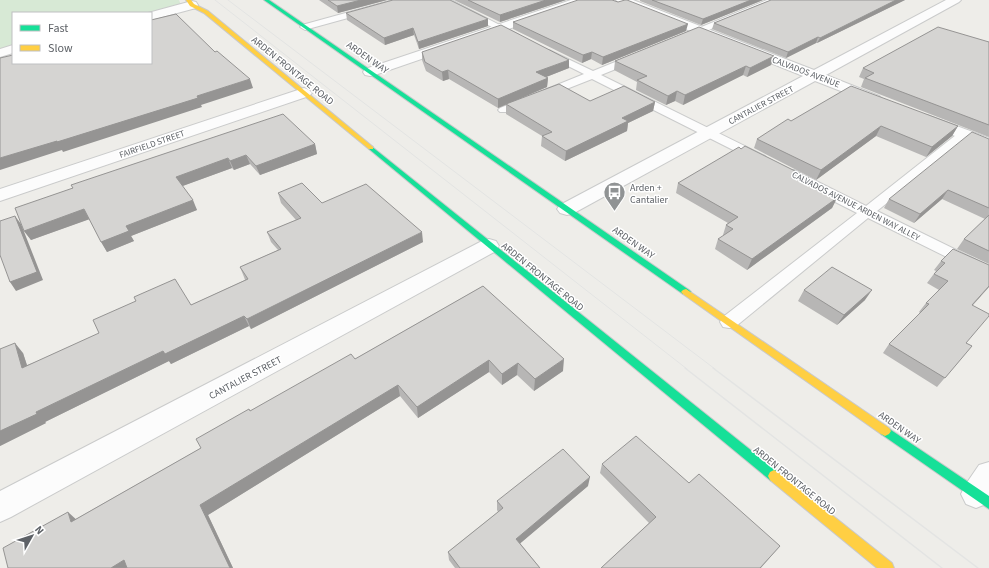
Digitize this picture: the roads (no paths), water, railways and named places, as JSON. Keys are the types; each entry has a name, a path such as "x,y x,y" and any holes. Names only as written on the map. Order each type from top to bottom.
{"street":[{"name":"ARDEN WAY","path":"266,0 729,322 985,491"},
{"path":"370,72 583,0"},
{"name":"CALVADOS AVENUE","path":"622,0 886,104"},
{"name":"CANTALIER STREET","path":"567,209 955,0"},
{"path":"152,16 190,3"},
{"name":"ARDEN FRONTAGE ROAD","path":"190,3 206,12 489,246 887,568"},
{"path":"0,53 12,49"},
{"name":"FAIRFIELD STREET","path":"0,196 304,93"},
{"path":"915,115 989,144"},
{"name":"CANTALIER STREET","path":"0,507 489,246"}],"lane":[{"path":"305,27 403,0"},
{"path":"444,0 522,39"},
{"path":"678,39 774,0"},
{"name":"CALVADOS AVENUE ARDEN WAY ALLEY","path":"536,46 989,273"},
{"path":"504,110 642,54"},
{"path":"729,322 965,134"}],"tram line":[{"path":"215,0 687,369"},
{"path":"228,0 715,369"},
{"path":"685,368 942,568"},
{"path":"713,368 978,568"}],"place":[{"name":"Arden + Cantalier","path":"615,212"}]}
